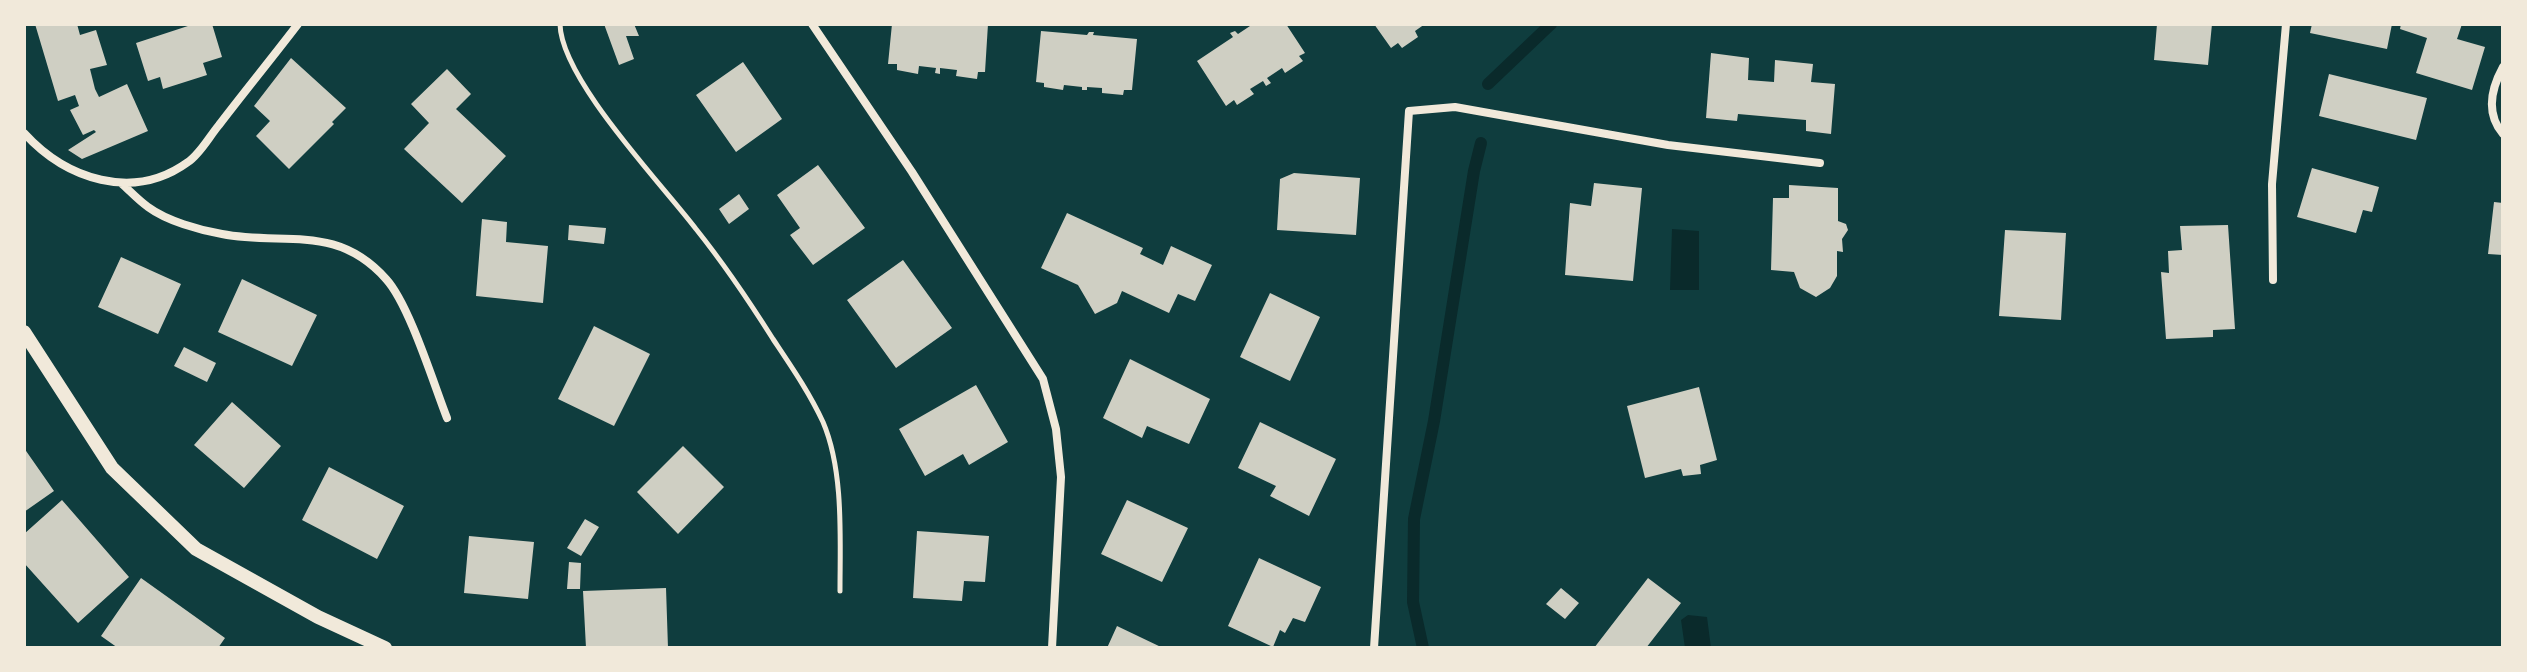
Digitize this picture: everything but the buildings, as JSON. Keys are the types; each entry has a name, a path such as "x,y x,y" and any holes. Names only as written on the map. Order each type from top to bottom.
{"street":[{"path":"24,133 56,161 88,178 121,183 158,180 190,161 298,24"},
{"path":"812,24 912,172 1043,379 1056,429 1061,477 1052,648"},
{"path":"2273,280 2272,184 2286,24"},
{"path":"2503,67 2493,97 2492,117 2503,134"},
{"path":"1374,648 1409,111 1455,107 1668,145 1820,163"},
{"path":"121,183 150,209 182,223 223,235 319,240 345,248 367,261 388,280 401,302 447,418"},
{"path":"24,332 112,468 196,549 318,617 385,648"}],"path":[{"path":"560,24 567,56 594,101 738,284 804,386 824,426 834,466 841,529 840,591"}],"water":[{"path":"1672,229 1699,231 1699,290 1670,290"},
{"path":"1688,615 1707,617 1711,648 1685,648 1681,620"}],"waterway":[{"path":"1488,84 1551,24"},
{"path":"1423,648 1413,602 1414,519 1434,421 1481,143"}]}
